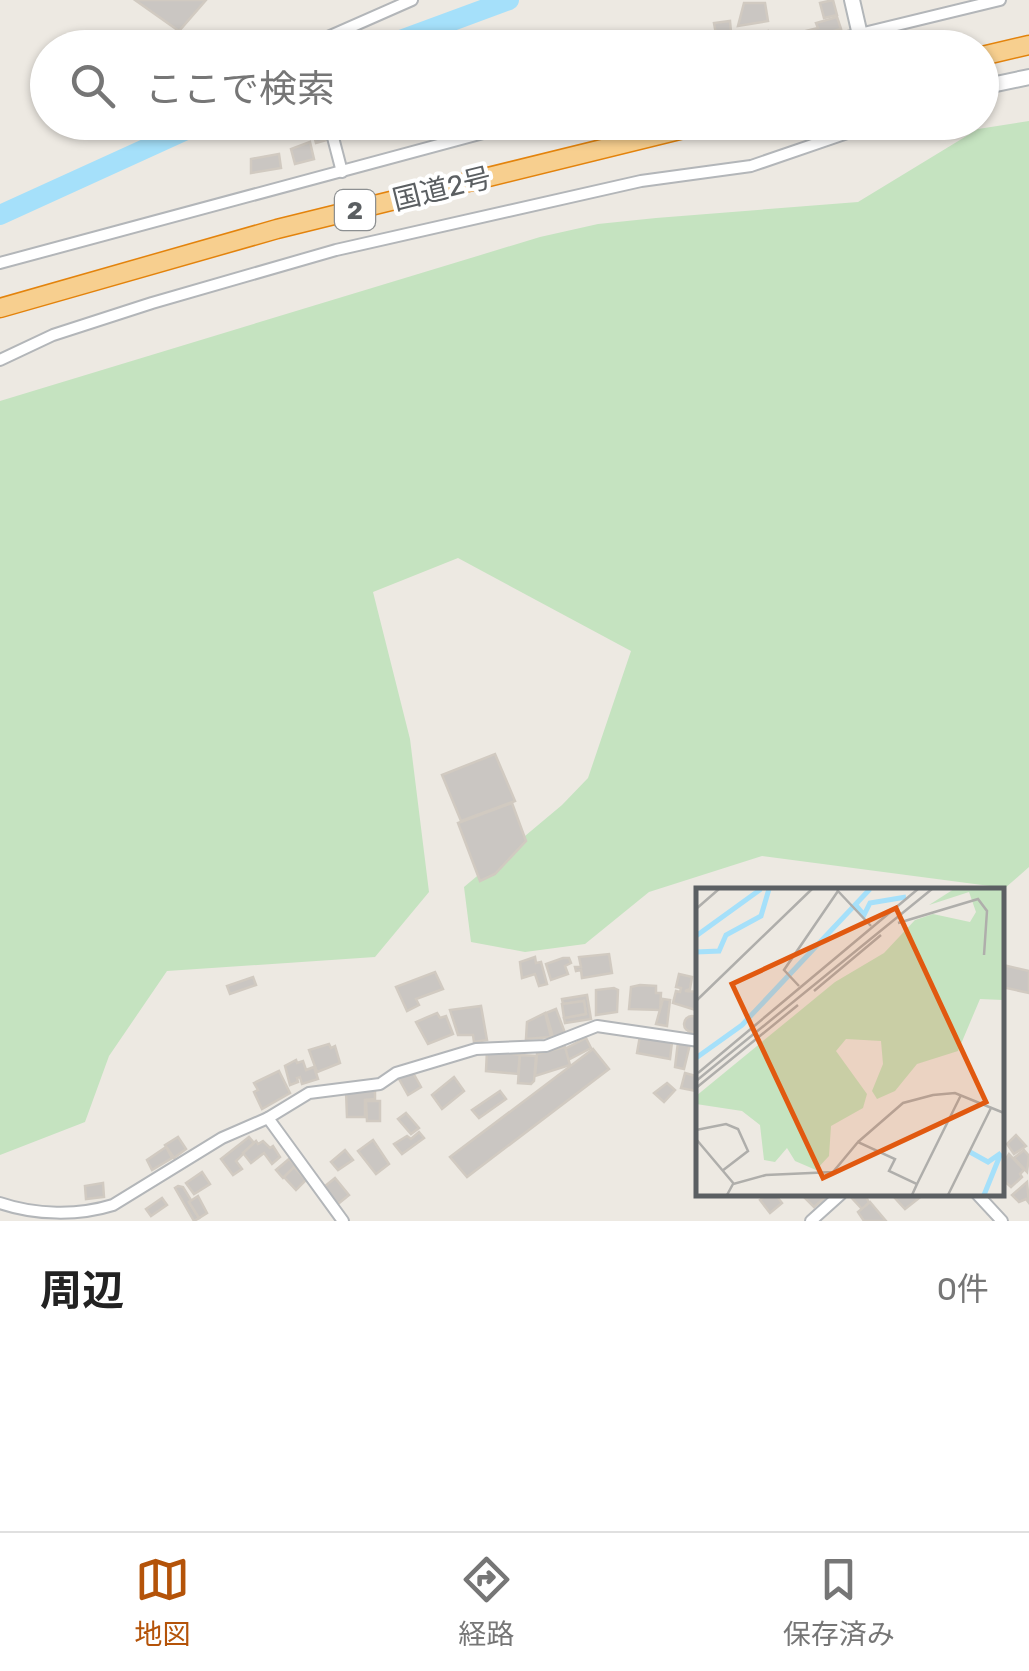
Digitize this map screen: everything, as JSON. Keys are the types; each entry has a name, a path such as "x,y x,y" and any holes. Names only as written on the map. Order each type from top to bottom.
{"highway":[{"path":"999,52 1029,45"},
{"name":"国道2号","path":"0,308 277,229 639,140"}],"street":[{"path":"344,30 412,0"},
{"path":"852,0 859,30"},
{"path":"896,30 1000,0"},
{"path":"999,83 1029,77"},
{"path":"334,140 342,172"},
{"path":"0,264 458,140"},
{"path":"0,360 69,330 336,250 641,180 751,166 827,140"},
{"path":"0,1203 66,1213 113,1205 222,1138 268,1118 309,1093 380,1084 396,1073 476,1048 546,1046 597,1026 696,1041"},
{"path":"268,1118 343,1221"},
{"path":"811,1221 839,1196"},
{"path":"979,1196 1002,1221"}],"green space":[{"path":"1029,121 1029,867 1005,888 762,856 649,892 585,944 525,952 471,942 464,887 562,805 588,778 631,651 458,558 373,592 410,739 429,892 375,957 167,971 109,1056 85,1122 0,1155 0,401 540,237 598,224 858,202 960,140 999,140 999,126"}],"building":[{"path":"135,0 206,0 178,30"},
{"path":"833,0 837,15 824,18 820,3"},
{"path":"744,3 765,3 768,21 738,26"},
{"path":"837,17 841,29 810,30 818,28 816,23"},
{"path":"730,21 731,30 715,30 714,23"},
{"path":"310,142 314,159 295,164 291,149"},
{"path":"279,154 281,168 251,173 251,159"},
{"path":"495,754 515,801 461,821 442,775"},
{"path":"512,803 526,841 495,874 480,881 458,823"},
{"path":"609,954 612,973 582,978 581,970 576,971 575,967 581,967 579,957"},
{"path":"535,957 536,963 541,962 547,984 539,986 535,974 522,978 520,962"},
{"path":"569,958 571,963 565,966 568,974 551,980 546,964"},
{"path":"1004,965 1029,971 1029,993 1004,987"},
{"path":"435,972 443,989 416,999 419,1005 407,1011 396,987"},
{"path":"679,974 692,977 690,989 685,991 696,992 696,1010 673,1003 681,988 676,987"},
{"path":"253,977 256,985 230,994 227,986"},
{"path":"656,986 656,993 661,993 660,1010 629,1009 631,987"},
{"path":"596,990 618,990 617,1012 596,1015"},
{"path":"587,995 591,1019 565,1023 564,1018 586,1014 584,1001 563,1004 562,999"},
{"path":"663,999 670,1000 667,1026 656,1024"},
{"path":"584,1001 586,1014 564,1018 562,1004"},
{"path":"481,1006 487,1040 474,1042 473,1035 458,1035 450,1010"},
{"path":"556,1009 565,1033 553,1037 546,1013"},
{"path":"437,1013 440,1018 446,1016 453,1034 428,1044 416,1022"},
{"path":"545,1013 551,1037 526,1039 527,1022"},
{"path":"692,1016 696,1017 696,1031 692,1032 684,1024"},
{"path":"640,1036 672,1042 670,1059 637,1053"},
{"path":"586,1038 591,1048 568,1060 565,1049"},
{"path":"678,1042 690,1044 684,1069 675,1067"},
{"path":"329,1044 331,1048 335,1046 340,1063 317,1072 309,1050"},
{"path":"565,1047 570,1065 535,1076 537,1054"},
{"path":"593,1049 609,1069 467,1177 450,1157"},
{"path":"487,1050 520,1055 518,1074 486,1071"},
{"path":"520,1055 536,1056 531,1084 518,1083"},
{"path":"303,1061 306,1070 314,1067 318,1079 302,1084 300,1077 290,1085 285,1066"},
{"path":"279,1071 290,1093 262,1109 254,1083"},
{"path":"412,1071 421,1087 408,1095 399,1079"},
{"path":"685,1073 696,1076 696,1091 681,1088"},
{"path":"454,1077 464,1091 442,1109 432,1095"},
{"path":"667,1083 675,1090 664,1102 654,1093"},
{"path":"375,1090 375,1099 365,1100 365,1117 347,1117 346,1091"},
{"path":"500,1091 506,1099 479,1118 472,1110"},
{"path":"366,1101 380,1101 380,1121 367,1121"},
{"path":"406,1113 419,1128 411,1134 398,1119"},
{"path":"419,1132 424,1138 402,1154 394,1144"},
{"path":"1016,1135 1026,1146 1014,1154 1007,1144"},
{"path":"178,1137 186,1149 174,1158 165,1145"},
{"path":"249,1137 254,1143 236,1161 242,1169 233,1175 221,1159"},
{"path":"373,1140 389,1164 376,1174 358,1151"},
{"path":"256,1141 273,1146 280,1157 272,1164 264,1153 251,1163 243,1153"},
{"path":"166,1147 172,1158 152,1170 147,1160"},
{"path":"345,1150 353,1160 338,1170 331,1162"},
{"path":"1024,1150 1029,1156 1027,1172 1014,1158"},
{"path":"1009,1154 1024,1170 1011,1187 1004,1181 1004,1162"},
{"path":"289,1159 296,1166 283,1178 276,1170"},
{"path":"294,1167 306,1180 296,1190 284,1177"},
{"path":"202,1172 210,1184 194,1194 186,1183"},
{"path":"335,1178 349,1195 338,1204 324,1187"},
{"path":"1027,1182 1029,1203 1026,1199 1019,1202 1012,1195"},
{"path":"103,1183 104,1197 86,1199 85,1186"},
{"path":"178,1186 191,1200 199,1218 194,1221 175,1188"},
{"path":"198,1196 207,1213 199,1218 189,1202"},
{"path":"777,1196 782,1203 770,1213 760,1200"},
{"path":"808,1196 827,1196 814,1207 805,1198"},
{"path":"850,1196 866,1196 869,1203 862,1209"},
{"path":"894,1196 922,1196 905,1209"},
{"path":"162,1198 167,1205 151,1216 146,1209"},
{"path":"870,1202 886,1221 864,1221 858,1212"}],"waterway":[{"path":"428,30 509,0"},
{"path":"0,215 165,140"}]}
